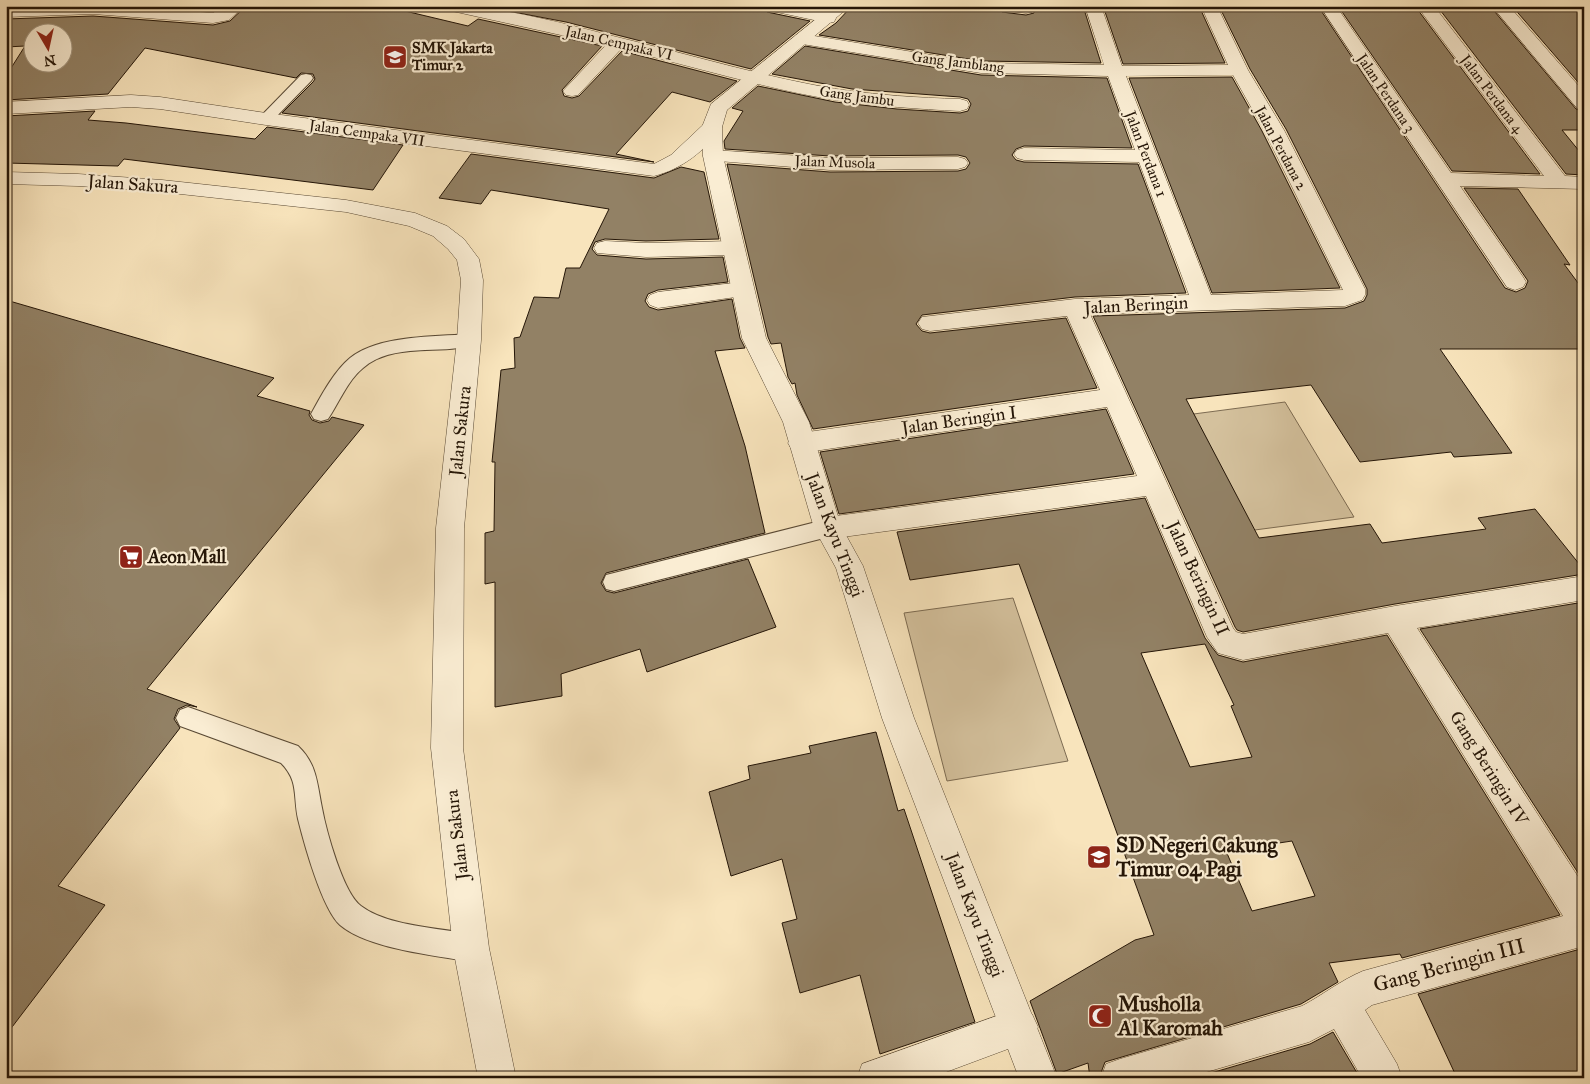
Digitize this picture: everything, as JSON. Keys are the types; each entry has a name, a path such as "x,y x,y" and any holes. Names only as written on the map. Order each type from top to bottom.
{"street":[{"path":"6,12 93,9 213,18 223,16 236,6"},
{"name":"Jalan Cempaka VI","path":"452,6 617,42 756,77"},
{"path":"773,6 835,12"},
{"path":"1008,6 1026,8"},
{"name":"Jalan Perdana 1","path":"1093,6 1115,71 1202,302"},
{"name":"Jalan Perdana 2","path":"1208,6 1238,70 1274,130 1354,289"},
{"name":"Jalan Perdana 3","path":"1328,6 1515,282"},
{"name":"Jalan Perdana 4","path":"1425,6 1559,182"},
{"path":"1500,6 1584,104"},
{"name":"Jalan Kayu Tinggi","path":"835,12 785,51 718,108 712,127 714,156 754,338 796,422 828,528 849,566 898,718 1038,1078"},
{"name":"Gang Jamblang","path":"802,39 981,68 1115,71 1238,70"},
{"path":"572,90 617,42"},
{"name":"Gang Jambu","path":"756,77 835,94 908,103 960,105"},
{"name":"Jalan Cempaka VII","path":"6,108 131,101 189,106 266,119 654,170 667,167 675,162 712,127"},
{"path":"1024,154 1147,156"},
{"name":"Jalan Musola","path":"714,156 830,164 958,162"},
{"name":"Jalan Sakura","path":"6,178 78,180 162,186 346,206 415,220 440,231 456,244 468,259 472,280 469,340 450,528 447,748 471,948 497,1078"},
{"path":"1445,179 1584,183"},
{"path":"605,248 646,250 733,248"},
{"name":"Jalan Beringin","path":"1155,484 1137,449 1116,397 1075,307 1346,298 1354,295 1354,289"},
{"path":"658,300 742,290"},
{"path":"930,323 1075,307"},
{"name":"Jalan Beringin I","path":"802,443 1116,397"},
{"path":"828,528 1155,484"},
{"name":"Jalan Beringin II","path":"1155,484 1222,637 1228,644 1243,647 1395,619 1584,588"},
{"name":"Gang Beringin IV","path":"1395,619 1584,918"},
{"name":"Gang Beringin III","path":"1120,1078 1309,1023 1341,1005 1363,989 1584,928"},
{"path":"1341,1005 1383,1078"},
{"path":"876,1078 1019,1028"}],"lane":[{"path":"266,119 306,78"},
{"path":"321,414 356,363 369,354 386,349 469,340"},
{"path":"614,582 828,528"},
{"path":"188,718 288,754 300,764 305,776 311,822 336,893 348,915 375,929 471,948"}],"shaded area":[{"path":"1285,402 1354,517 1247,531 1186,415"},
{"path":"1013,598 1068,761 947,781 904,613"}],"building":[{"path":"150,6 221,6 213,11"},
{"path":"246,6 384,6 468,26 478,19 602,46 562,90 564,96 572,98 579,96 622,51 737,81 710,102 672,92 616,154 654,162 282,113 313,82 315,79 313,74 301,73 296,78 145,48 108,94 6,100 6,76 22,51 22,72 72,72 72,22 22,22 22,46 6,47 6,19 93,16 213,25 230,21"},
{"path":"493,6 763,6 767,12 810,21 751,69 566,22 492,8"},
{"path":"852,6 998,6 1002,12 1026,15 1034,13 1035,6 1083,6 1101,63 981,61 819,35 836,23"},
{"path":"1103,6 1199,6 1225,63 1123,64"},
{"path":"1219,6 1318,6 1505,288 1516,292 1525,288 1528,281 1464,188 1518,189 1570,265 1564,264 1584,291 1584,349 1440,349 1512,453 1454,457 1451,452 1360,462 1311,385 1186,399 1259,538 1370,524 1382,543 1486,529 1478,518 1535,509 1584,570 1584,574 1395,604 1243,632 1235,627 1093,316 1345,308 1364,301 1367,289 1286,129 1250,69"},
{"path":"1338,6 1415,6 1540,174 1452,171"},
{"path":"1437,6 1490,6 1576,109 1584,112 1584,130 1562,130 1584,157 1584,175 1566,174"},
{"path":"1512,6 1584,7 1584,89"},
{"path":"805,46 981,75 1107,78 1132,148 1024,146 1016,149 1012,155 1016,160 1024,162 1138,164 1186,293 1075,297 922,315 916,324 922,331 930,333 1066,318 1097,388 813,429 797,395 795,383 792,384 788,377 781,343 771,344 768,337 727,164 830,172 958,171 966,169 970,163 966,157 958,155 830,156 725,149 724,141 743,111 732,108 758,86 835,102 897,109 960,113 968,111 971,104 968,99 960,97 852,89 772,74"},
{"path":"1232,77 1262,131 1340,288 1212,293 1129,78"},
{"path":"95,111 88,120 255,139 267,127 403,145 373,190 124,159 118,166 6,163 6,116"},
{"path":"471,154 654,178 681,167 704,172 719,239 646,241 605,239 595,242 592,249 597,255 646,259 723,257 728,282 658,290 648,294 645,301 649,307 658,310 732,299 740,338 745,348 715,351 745,446 765,533 606,573 601,583 606,591 614,593 748,559 776,627 647,672 640,649 561,674 562,696 495,707 495,582 485,584 485,533 494,531 495,462 492,462 501,370 515,368 514,338 520,337 534,297 559,298 566,268 580,268 609,209 491,190 481,204 439,198"},
{"name":"Aeon Mall","path":"6,300 274,378 257,396 310,411 309,415 312,420 320,423 329,421 332,417 364,425 147,689 197,707 187,705 178,709 174,719 180,728 58,886 105,905 6,1035"},
{"path":"1106,409 1134,474 839,514 820,452"},
{"path":"1145,498 1205,638 1218,655 1243,662 1387,635 1560,915 1402,958 1400,954 1329,963 1338,982 1301,1004 1105,1062 1099,1078 1090,1078 1088,1063 1057,1074 1030,1001 1135,940 1154,935 1019,564 910,580 897,532","holes":["1205,644 1234,705 1231,706 1252,757 1190,767 1141,653","1292,841 1315,896 1252,911 1226,851"]},
{"path":"1584,602 1584,882 1420,629"},
{"path":"876,732 898,811 904,809 975,1022 880,1054 860,975 800,993 782,923 797,919 782,859 731,876 709,792 750,779 748,766 811,753 809,746"},
{"path":"1584,948 1584,1078 1457,1078 1418,994"},
{"path":"1333,1032 1360,1078 1194,1078 1310,1044"}],"place":[{"name":"SMK Jakarta Timur 2","path":"395,57"},
{"name":"Aeon Mall","path":"131,557"},
{"name":"SD Negeri Cakung Timur 04 Pagi","path":"1099,857"},
{"name":"Musholla Al Karomah","path":"1100,1016"}]}
